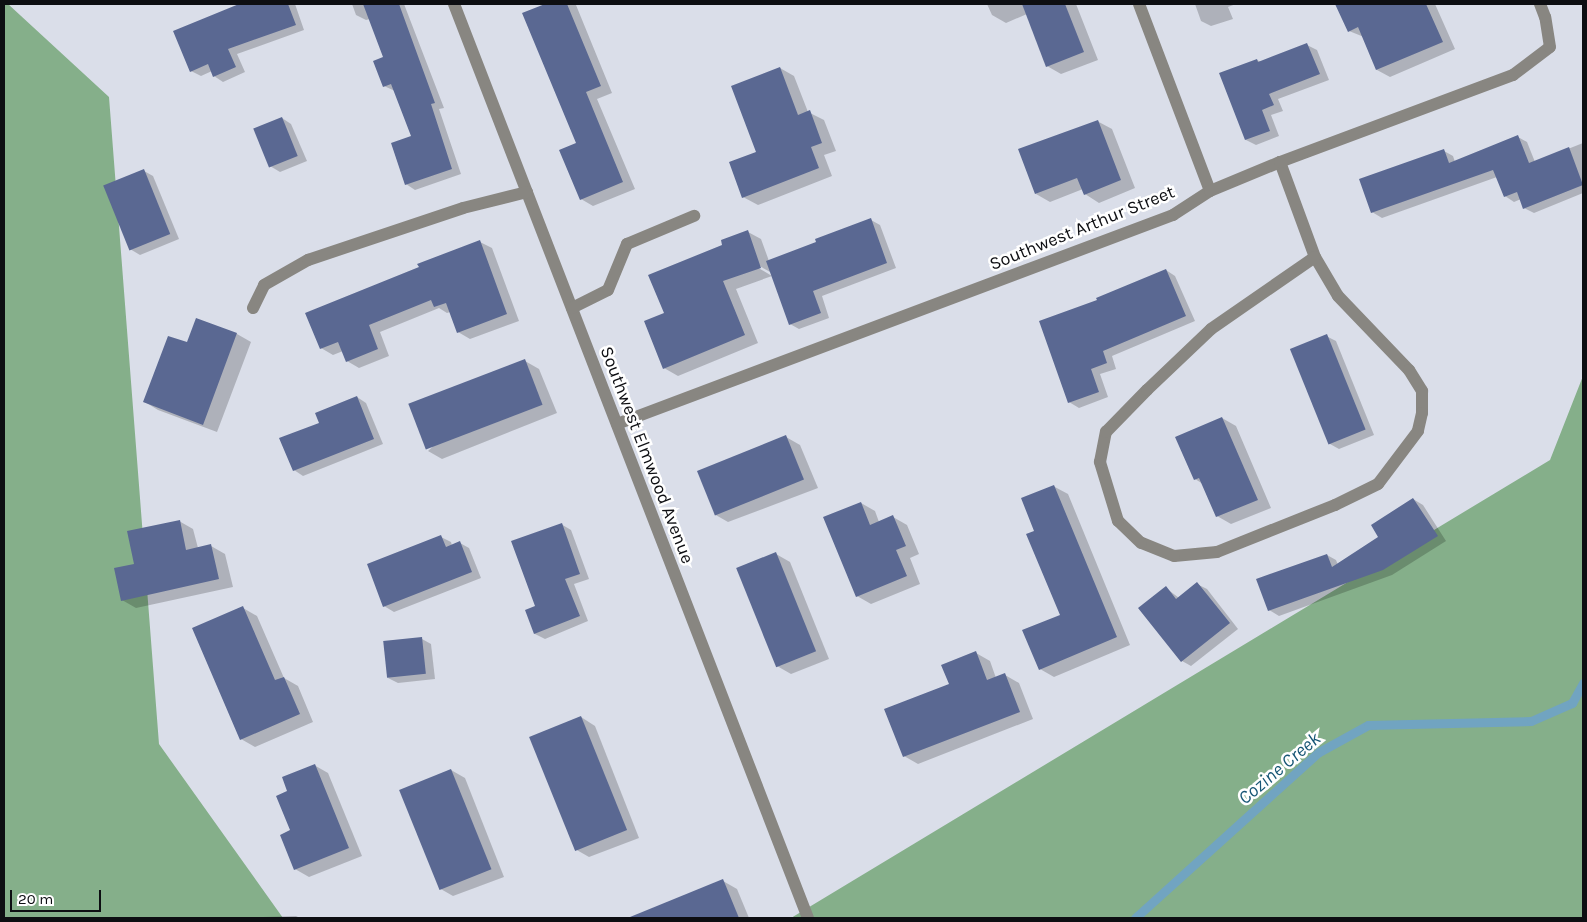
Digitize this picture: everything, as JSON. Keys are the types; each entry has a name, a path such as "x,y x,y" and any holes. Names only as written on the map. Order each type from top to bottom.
{"street":[{"name":"Southwest Elmwood Avenue","path":"454,4 808,918"},
{"path":"1139,4 1210,191"},
{"name":"Southwest Arthur Street","path":"617,424 1173,215 1210,191 1280,162 1513,74 1550,47 1545,17 1540,4"},
{"path":"1280,162 1315,257 1338,296 1409,370 1422,391 1422,413 1418,431 1378,484 1334,505 1217,552 1174,556 1141,543 1118,521 1100,462 1106,432 1211,329 1315,257"},
{"path":"253,308 264,285 308,260 463,208 527,192"},
{"path":"572,308 608,290 627,244 694,216"}],"green space":[{"path":"4,4 8,4 109,97 159,744 283,918 4,918"},
{"path":"1583,376 1583,918 791,918 1550,460"}],"building":[{"path":"239,4 288,4 296,25 228,49 236,67 213,77 208,64 190,72 173,31"},
{"path":"363,4 399,4 435,103 431,104 452,169 405,185 391,143 411,136 391,84 383,87 373,61 383,57"},
{"path":"545,4 567,4 601,86 586,92 623,182 580,200 559,150 576,143 522,13"},
{"path":"1022,4 1065,4 1084,52 1046,67"},
{"path":"1335,4 1426,4 1443,42 1376,70 1358,27 1348,32"},
{"path":"1307,43 1320,74 1269,94 1274,105 1262,110 1270,131 1245,140 1219,73 1257,59 1258,62"},
{"path":"780,67 798,115 810,110 822,143 811,147 819,168 742,198 729,162 756,152 731,86"},
{"path":"282,117 298,156 269,168 253,129"},
{"path":"1098,120 1121,180 1084,195 1077,178 1035,194 1018,149"},
{"path":"1518,135 1529,163 1569,147 1583,185 1523,209 1517,192 1504,197 1493,170 1371,213 1359,179 1444,149 1449,163"},
{"path":"144,169 170,234 129,250 103,185"},
{"path":"871,218 887,263 813,291 821,313 789,325 766,261 816,242 815,239"},
{"path":"748,230 761,268 723,281 745,335 663,369 644,321 664,313 648,275 722,245 721,240"},
{"path":"480,240 507,314 457,333 446,303 434,307 431,300 369,325 378,349 346,362 338,342 320,349 305,313 419,267 417,264"},
{"path":"1166,269 1186,316 1103,351 1107,363 1091,369 1099,392 1068,403 1039,321 1097,300 1096,298"},
{"path":"196,318 237,333 203,425 143,402 168,336 187,342"},
{"path":"1327,334 1366,429 1328,444 1290,349"},
{"path":"525,359 543,405 426,450 408,404"},
{"path":"357,396 374,439 293,471 279,438 319,423 315,413"},
{"path":"1222,417 1258,500 1216,517 1199,478 1194,480 1175,437"},
{"path":"786,435 804,480 715,515 697,471"},
{"path":"1054,485 1117,637 1039,670 1022,630 1060,615 1026,534 1034,531 1021,498"},
{"path":"1413,498 1438,536 1383,570 1268,611 1256,579 1327,554 1332,567 1378,537 1371,525"},
{"path":"861,502 870,525 893,515 906,546 896,550 907,576 856,597 823,517"},
{"path":"180,520 186,550 211,544 219,579 121,601 114,568 134,564 127,531"},
{"path":"562,523 580,574 565,579 580,616 534,634 525,610 535,606 511,541"},
{"path":"441,535 446,547 460,541 472,572 383,607 367,564"},
{"path":"776,552 816,651 776,667 736,568"},
{"path":"1197,582 1230,623 1181,662 1138,608 1166,586 1176,599"},
{"path":"243,606 275,680 284,677 300,714 240,740 192,628"},
{"path":"422,637 426,674 387,678 383,641"},
{"path":"976,651 987,680 1005,673 1020,712 903,757 884,709 949,684 941,665"},
{"path":"581,716 627,830 575,851 529,737"},
{"path":"315,764 349,848 294,870 280,835 290,830 276,796 287,791 282,777"},
{"path":"451,769 491,869 440,890 399,790"},
{"path":"723,879 739,918 630,918 630,917"}],"waterway":[{"name":"Cozine Creek","path":"1135,918 1319,752 1368,725 1531,721 1572,703 1583,683"}]}
